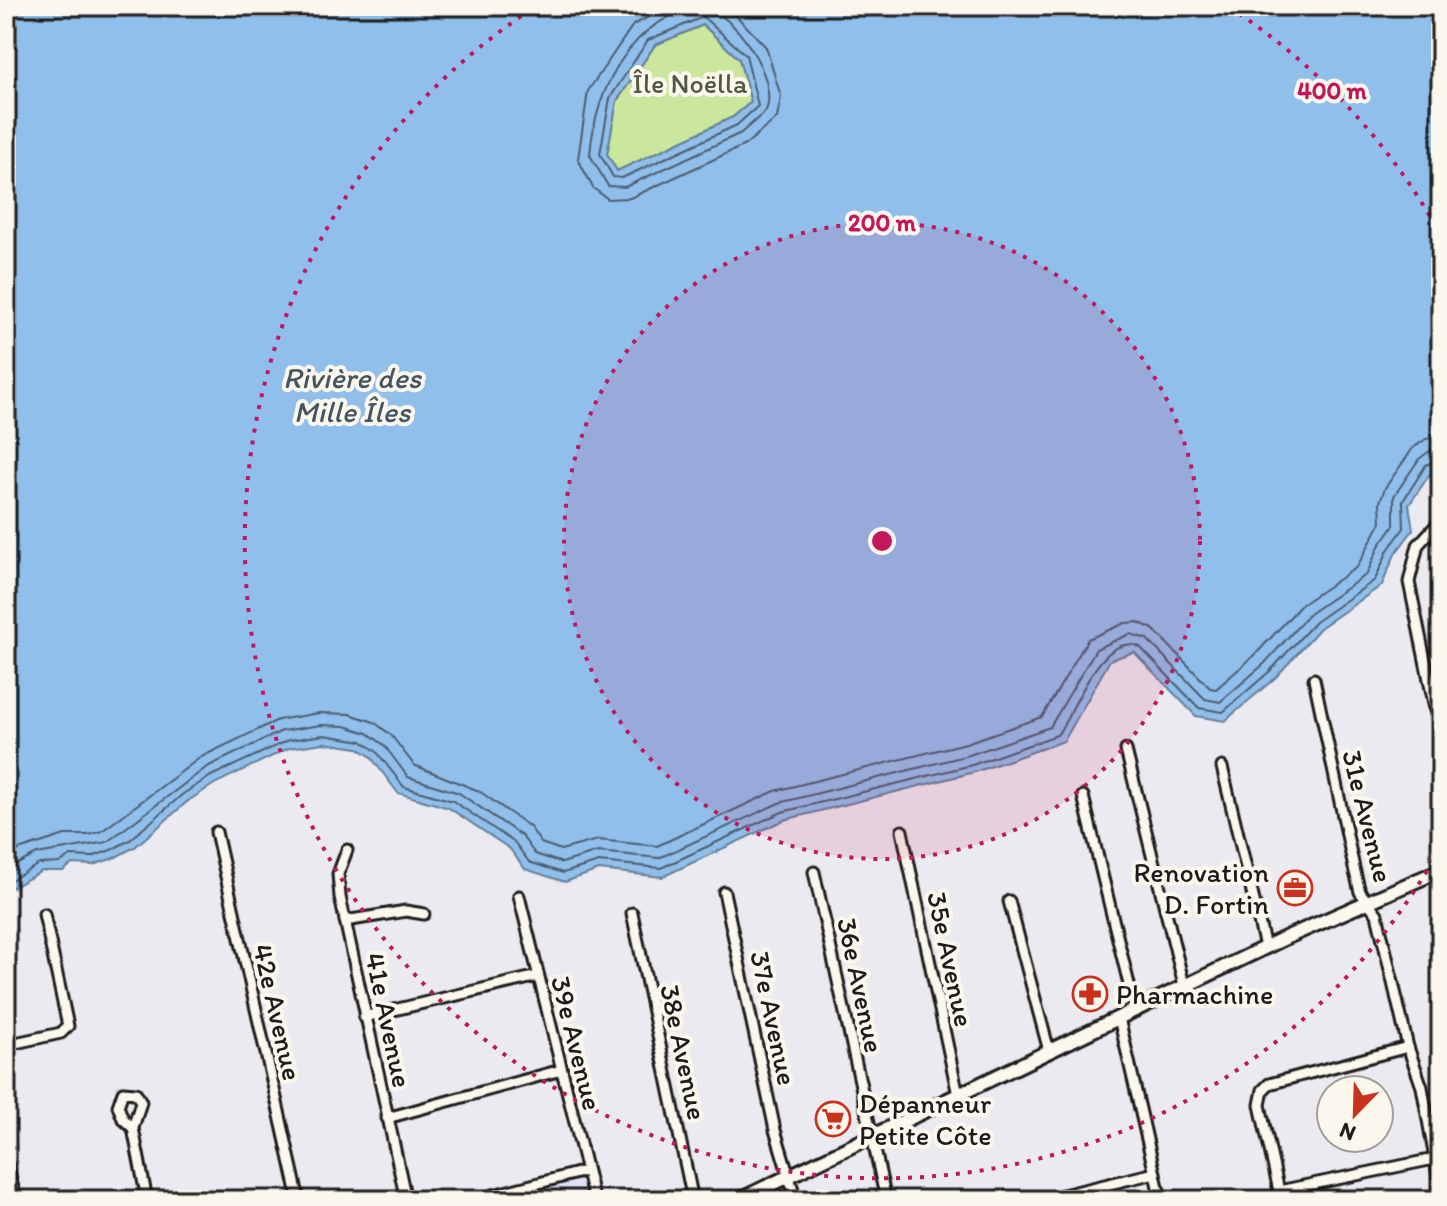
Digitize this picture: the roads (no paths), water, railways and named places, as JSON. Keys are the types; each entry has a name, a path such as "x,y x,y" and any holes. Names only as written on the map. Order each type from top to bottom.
{"main road":[{"path":"739,1200 1184,985 1441,870"}],"street":[{"path":"1441,520 1418,545 1409,574 1441,738"},
{"name":"31e Avenue","path":"1314,679 1360,892 1377,914 1408,1047 1422,1087 1441,1192"},
{"path":"1126,750 1184,985"},
{"path":"1222,767 1265,947"},
{"path":"1083,796 1135,1009"},
{"name":"35e Avenue","path":"902,831 958,1095"},
{"name":"42e Avenue","path":"216,832 299,1200"},
{"name":"41e Avenue","path":"347,850 338,874 345,921 406,1200"},
{"name":"36e Avenue","path":"814,872 886,1200"},
{"name":"37e Avenue","path":"724,892 775,1130 796,1200"},
{"name":"39e Avenue","path":"519,896 594,1200"},
{"path":"1009,901 1049,1051"},
{"path":"345,921 406,911 424,914"},
{"name":"38e Avenue","path":"632,913 693,1200"},
{"path":"6,1045 61,1033 68,1026 44,914"},
{"path":"364,1017 538,976"},
{"path":"1119,1018 1161,1200"},
{"path":"1408,1047 1269,1084 1263,1090 1260,1105 1280,1196 1434,1159"},
{"path":"387,1118 561,1070"},
{"path":"133,1128 147,1200"},
{"path":"6,1159 16,1200"},
{"path":"474,1200 585,1171"},
{"path":"1042,1200 1155,1173"},
{"path":"171,1200 192,1195 199,1200"}],"water":[{"name":"Rivière des Mille Îles","path":"6,6 1441,6 1441,464 1432,471 1409,505 1413,530 1395,554 1382,585 1320,628 1276,677 1225,721 1196,716 1134,652 1110,660 1064,741 975,772 784,820 662,877 599,870 565,882 525,869 510,849 449,808 398,793 370,756 358,748 324,743 289,748 216,783 188,801 135,847 114,858 93,865 72,864 63,871 42,871 6,891","holes":["703,25 739,59 751,102 733,117 617,171 607,154 617,101 655,45"]}],"place":[{"name":"Renovation D. Fortin","path":"1295,888"},
{"name":"Pharmachine","path":"1090,994"},
{"name":"Dépanneur Petite Côte","path":"833,1119"}],"park label":[{"name":"Île Noëlla","path":"690,83"}]}
